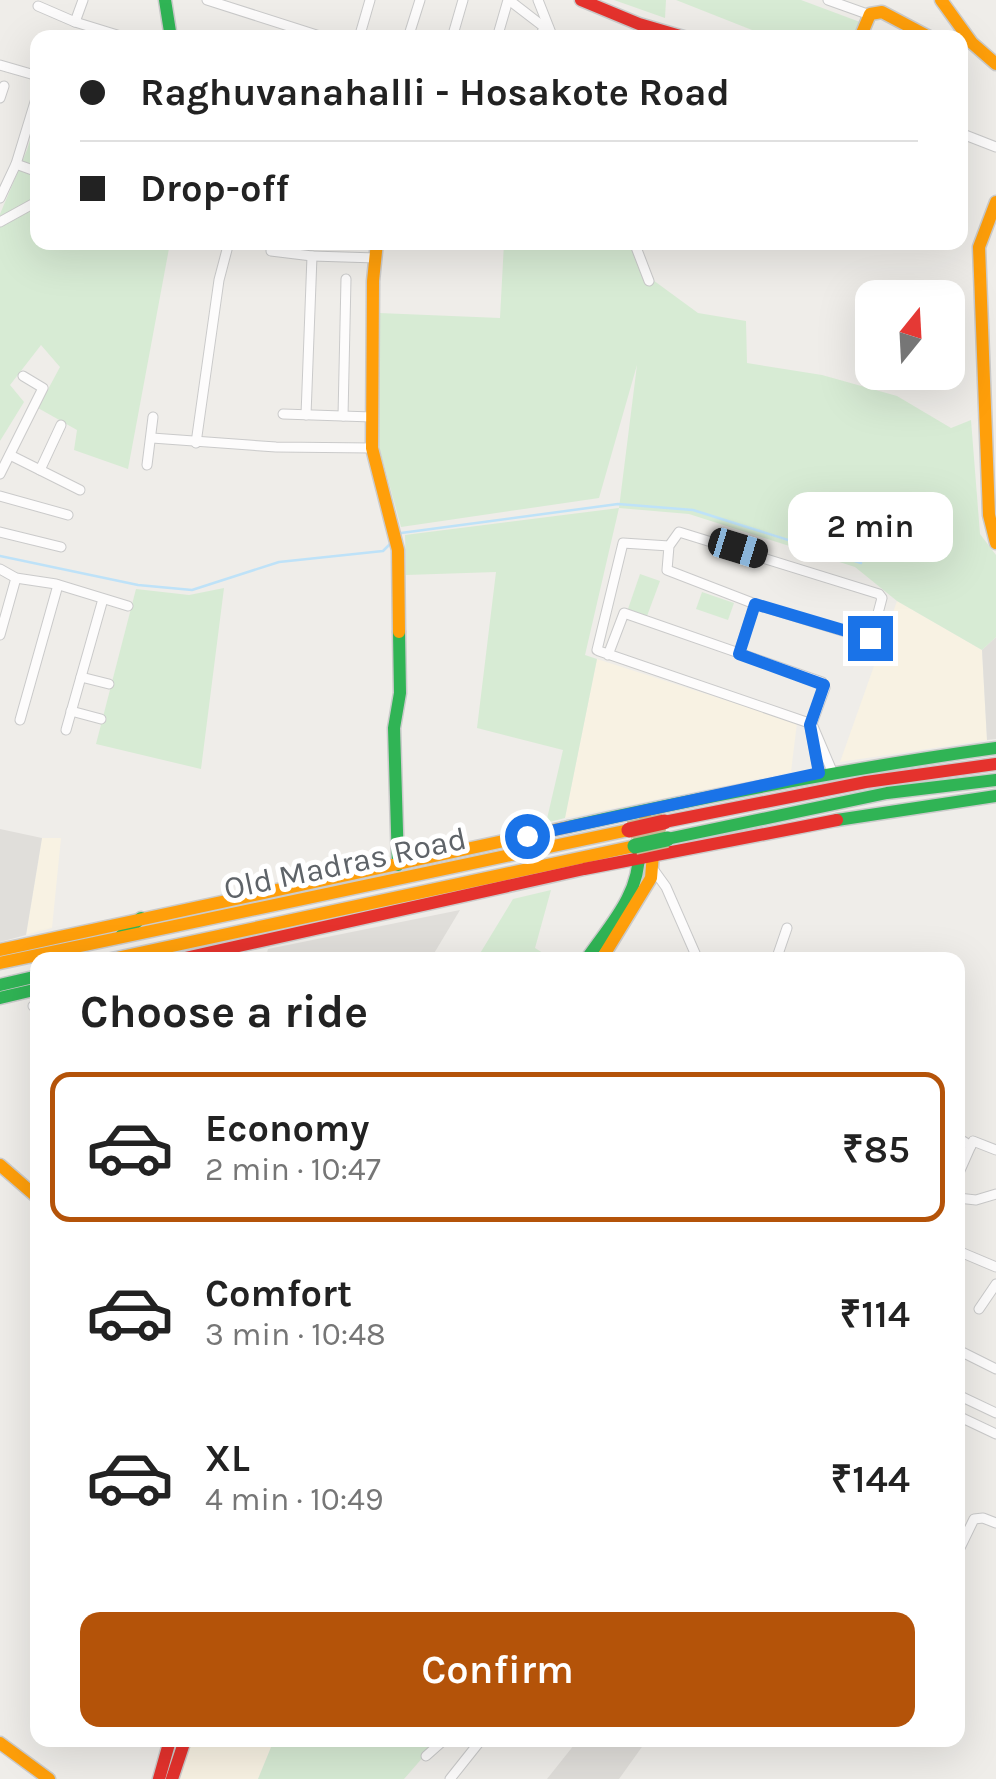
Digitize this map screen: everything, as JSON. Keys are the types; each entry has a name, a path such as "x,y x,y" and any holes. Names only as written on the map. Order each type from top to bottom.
{"main road":[{"path":"164,0 170,30"},
{"path":"581,0 660,30"},
{"path":"941,0 964,30"},
{"path":"863,30 870,15 882,12 915,30"},
{"path":"968,36 996,64"},
{"path":"968,50 977,48"},
{"path":"994,536 980,246 996,202"},
{"path":"376,250 372,448 396,541 400,672 394,728 398,865"},
{"path":"0,950 826,772 996,748"},
{"name":"Old Madras Road","path":"211,952 642,854 666,830 866,782 996,764"},
{"path":"666,830 996,780"},
{"path":"642,854 869,812 996,796"},
{"path":"606,952 648,886 637,811"},
{"path":"591,952 630,894 642,854"},
{"name":"Old Madras Road","path":"142,952 531,871 642,854"},
{"name":"Old Madras Road","path":"51,952 642,854"},
{"path":"118,939 141,918"},
{"name":"Old Madras Road","path":"0,962 30,956"},
{"path":"0,985 30,978"},
{"path":"0,998 30,991"},
{"path":"0,1165 30,1191"},
{"path":"0,1743 49,1779"},
{"path":"159,1779 168,1747"},
{"path":"172,1779 182,1747"}],"street":[{"path":"75,22 83,0"},
{"path":"207,0 301,30"},
{"path":"361,30 370,0"},
{"path":"411,30 420,0"},
{"path":"455,30 464,0"},
{"path":"499,30 508,0 544,26 543,30"},
{"path":"538,0 550,30"},
{"path":"828,0 870,15"},
{"path":"38,6 101,30"},
{"path":"0,64 30,73"},
{"path":"0,98 4,86"},
{"path":"0,198 16,164 30,118"},
{"path":"968,137 996,147"},
{"path":"16,164 30,169"},
{"path":"0,222 30,205"},
{"path":"196,443 219,280 227,250"},
{"path":"271,250 312,256 376,250"},
{"path":"637,250 649,281"},
{"path":"306,415 312,256"},
{"path":"343,416 346,279"},
{"path":"0,474 44,388 23,376"},
{"path":"284,414 372,417"},
{"path":"147,465 153,417"},
{"path":"40,470 61,425"},
{"path":"152,438 372,448"},
{"path":"10,455 80,490"},
{"path":"0,496 68,515"},
{"path":"0,532 62,546"},
{"path":"678,532 704,538 882,598 870,638 755,604 667,570 670,546 678,532"},
{"path":"670,546 623,543 597,650 811,725"},
{"path":"0,569 16,578 58,585 128,606"},
{"path":"0,635 16,578"},
{"path":"20,720 58,585"},
{"path":"66,730 103,600"},
{"path":"739,654 755,604"},
{"path":"608,655 624,614 822,682 825,688 811,725 826,772"},
{"path":"81,676 109,684"},
{"path":"72,711 101,719"},
{"path":"642,854 666,887 694,952"},
{"path":"779,952 787,928"},
{"path":"965,1159 973,1141 996,1150"},
{"path":"965,1142 971,1146"},
{"path":"965,1199 996,1194"},
{"path":"965,1255 996,1267"},
{"path":"979,1309 996,1284"},
{"path":"965,1354 996,1369"},
{"path":"965,1398 996,1414"},
{"path":"965,1419 996,1434"},
{"path":"965,1538 974,1519 996,1523"},
{"path":"426,1756 436,1747"},
{"path":"450,1779 475,1747"}],"shaded area":[{"path":"897,601 982,650 987,740 840,762"},
{"path":"996,637 996,739 987,740 982,650"},
{"path":"597,659 797,723 791,772 565,818"},
{"path":"0,829 42,838 26,935 0,942"},
{"path":"42,838 61,838 52,928 26,935"},
{"path":"460,910 435,952 267,952"},
{"path":"190,1747 271,1747 258,1779 180,1779"},
{"path":"572,1747 642,1747 619,1779 547,1779"}],"green space":[{"path":"614,0 666,0 665,18"},
{"path":"676,0 801,0 860,22 857,30 752,30"},
{"path":"30,140 30,250 169,250 128,469 74,450 77,430 38,408 60,367 41,345 10,385 24,402 0,441 0,214"},
{"path":"504,250 634,250 642,272 698,313 746,321 747,363 822,375 855,384 855,390 897,396 951,428 971,420 980,534 996,555 996,637 982,650 897,601 855,567 689,514 619,508 637,365 599,498 401,527 379,447 379,313 500,318"},
{"path":"619,508 585,655 597,659 565,818 546,823 563,750 477,728 496,572 406,575 405,535"},
{"path":"640,574 660,581 647,616 628,609"},
{"path":"224,588 201,769 96,744 136,589 189,595"},
{"path":"702,592 734,603 728,620 696,609"},
{"path":"551,890 535,948 541,952 481,952 513,899"},
{"path":"271,1747 432,1747 404,1779 258,1779"}],"waterway":[{"path":"401,533 618,504 693,510 861,563"},
{"path":"0,556 138,585 192,590 279,562 383,551 392,542"}],"traffic: fast":[{"path":"165,0 170,30"},
{"path":"398,865 394,728 400,693 399,632"},
{"path":"568,827 781,783 996,748"},
{"path":"667,839 887,793 996,780"},
{"path":"837,820 996,796"},
{"path":"635,846 667,839"},
{"path":"592,952 629,896 639,851"},
{"path":"121,936 141,918"},
{"path":"0,985 30,978"},
{"path":"0,998 30,991"}],"traffic: slow":[{"path":"941,0 963,30"},
{"path":"863,30 870,14 882,12 916,30"},
{"path":"968,37 996,64"},
{"path":"996,202 979,247 989,515 996,543"},
{"path":"376,250 372,448 398,550 399,632"},
{"path":"606,952 651,878 653,854 645,816"},
{"path":"0,950 568,827"},
{"path":"52,952 629,830"},
{"path":"144,952 635,846"},
{"path":"0,963 30,957"},
{"path":"0,1165 30,1191"},
{"path":"0,1743 49,1779"}],"traffic: jam":[{"path":"581,0 660,30"},
{"path":"664,822 866,782 996,764"},
{"path":"212,952 584,869 837,820"},
{"path":"629,830 664,822"},
{"path":"159,1779 168,1747"},
{"path":"172,1779 183,1747"}],"route":[{"path":"527,836 819,773 810,725 824,685 739,654 755,604 870,638"}]}
